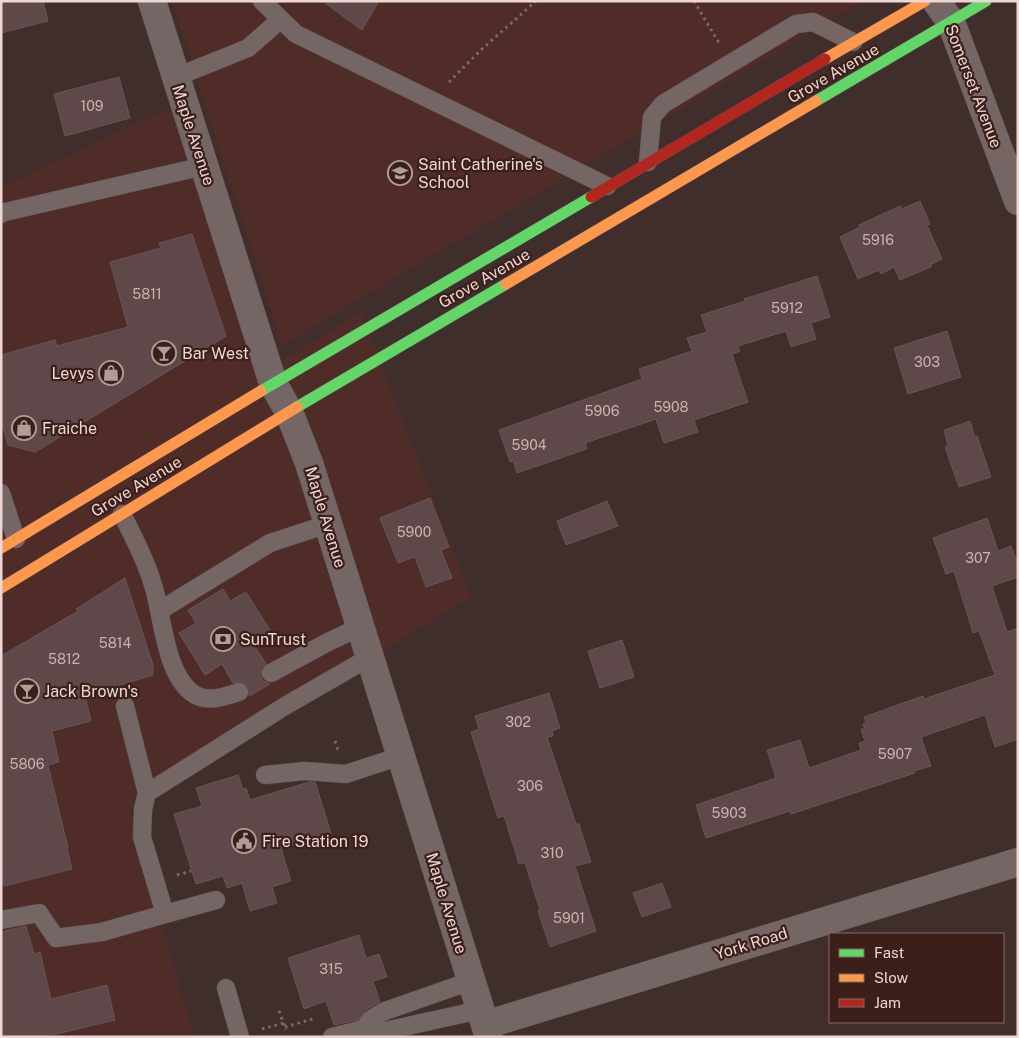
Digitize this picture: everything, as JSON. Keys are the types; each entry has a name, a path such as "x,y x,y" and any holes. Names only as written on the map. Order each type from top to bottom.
{"street":[{"name":"Maple Avenue","path":"152,1 273,383 289,412 309,462 484,1024"},
{"name":"Grove Avenue","path":"8,544 273,383 925,1"},
{"name":"Grove Avenue","path":"1,588 944,12 986,1"},
{"name":"Somerset Avenue","path":"944,12 1018,201"},
{"name":"York Road","path":"484,1024 1018,862"}],"lane":[{"path":"262,1 296,34 607,186"},
{"path":"176,77 248,48 280,20"},
{"path":"648,162 652,117 663,104 796,24 813,22 853,42"},
{"path":"1,214 204,166"},
{"path":"1,492 8,544"},
{"path":"122,514 148,569 156,595 165,639 182,683 190,691 202,698 212,699 239,692"},
{"path":"159,611 270,543 328,524"},
{"path":"271,672 360,627"},
{"path":"147,793 286,706 370,657"},
{"path":"125,706 147,793 143,810 142,837 166,914"},
{"path":"265,775 305,771 346,774 400,756"},
{"path":"1,920 39,913 56,938 102,932 216,900"},
{"path":"332,1037 364,1028 371,1019 385,1011 471,981"},
{"path":"226,988 248,1034"},
{"path":"364,1028 376,1033 484,1024"}],"path":[{"path":"430,100 482,49 536,1"},
{"path":"694,1 731,63"},
{"path":"279,1011 285,1027"},
{"path":"248,1034 285,1027 320,1017"}],"shaded area":[{"name":"Saint Catherine's School","path":"172,1 863,1 282,345"},
{"path":"180,103 276,365 361,312 471,596 130,809 194,1037 1,1037 1,187"}],"building":[{"path":"1,1 43,1 48,21 1,33"},
{"path":"322,1 379,1 362,30"},
{"path":"119,77 130,118 65,136 54,94"},
{"path":"920,201 930,224 927,225 942,259 930,265 931,267 900,280 894,267 881,274 879,270 858,279 840,237 860,227 859,225 900,206 902,209"},
{"path":"192,234 226,336 35,452 8,445 1,420 1,355 55,340 57,346 128,327 110,262 161,248 159,243"},
{"path":"817,276 830,317 811,323 816,339 791,347 786,331 738,346 740,351 732,354 748,402 694,420 698,432 664,443 656,419 585,443 587,449 517,473 513,461 510,462 499,430 642,379 639,369 692,351 687,338 707,332 701,315"},
{"path":"947,331 961,377 908,394 894,348"},
{"path":"970,421 991,477 959,487 945,447 948,445 944,430"},
{"path":"430,498 449,547 441,550 452,578 426,587 415,557 398,563 380,518"},
{"path":"607,501 618,526 566,545 557,521"},
{"path":"987,518 998,551 1011,546 1018,564 1018,577 992,586 1007,632 1018,628 1018,739 995,747 985,715 921,737 931,766 791,814 790,811 706,838 696,805 776,778 767,750 800,740 809,768 861,750 859,743 865,741 861,729 865,729 863,724 866,723 864,717 923,696 924,699 995,675 979,631 973,633 954,571 946,574 933,538"},
{"path":"125,578 153,665 153,675 85,696 91,721 52,731 59,762 48,765 72,869 4,886 1,873 1,656 78,611 76,609"},
{"name":"SunTrust","path":"223,589 230,601 246,592 272,633 254,645 266,664 262,668 261,678 270,684 249,696 249,689 246,685 241,682 233,683 222,664 205,675 179,633 196,623 188,610"},
{"path":"622,640 634,677 600,688 588,651"},
{"path":"549,693 560,728 552,731 553,736 547,737 576,824 579,824 591,862 575,866 596,931 550,947 525,863 519,864 504,816 498,818 471,732 479,729 475,716"},
{"name":"Fire Station 19","path":"238,775 243,789 246,788 250,800 309,782 315,782 331,833 281,848 291,881 272,887 277,903 250,911 242,883 227,888 223,876 196,884 174,814 202,806 196,788"},
{"path":"662,883 671,907 642,917 633,893"},
{"path":"26,926 34,954 40,952 51,999 107,985 115,1020 44,1037 1,1037 1,932"},
{"path":"359,935 366,958 379,954 387,977 373,981 380,1002 365,1010 358,1020 334,1025 326,1001 304,1009 288,958"}],"traffic: fast":[{"path":"816,101 986,1"},
{"path":"261,391 591,197"},
{"path":"297,407 506,284"}],"traffic: slow":[{"path":"825,59 925,1"},
{"path":"506,284 816,101"},
{"path":"1,548 261,391"},
{"path":"1,588 297,407"}],"traffic: jam":[{"path":"591,197 825,59"}],"place":[{"name":"Saint Catherine's School","path":"400,173"},
{"name":"Bar West","path":"164,353"},
{"name":"Levys","path":"111,373"},
{"name":"Fraiche","path":"24,428"},
{"name":"SunTrust","path":"223,639"},
{"name":"Jack Brown's","path":"27,691"},
{"name":"Fire Station 19","path":"244,841"}]}
